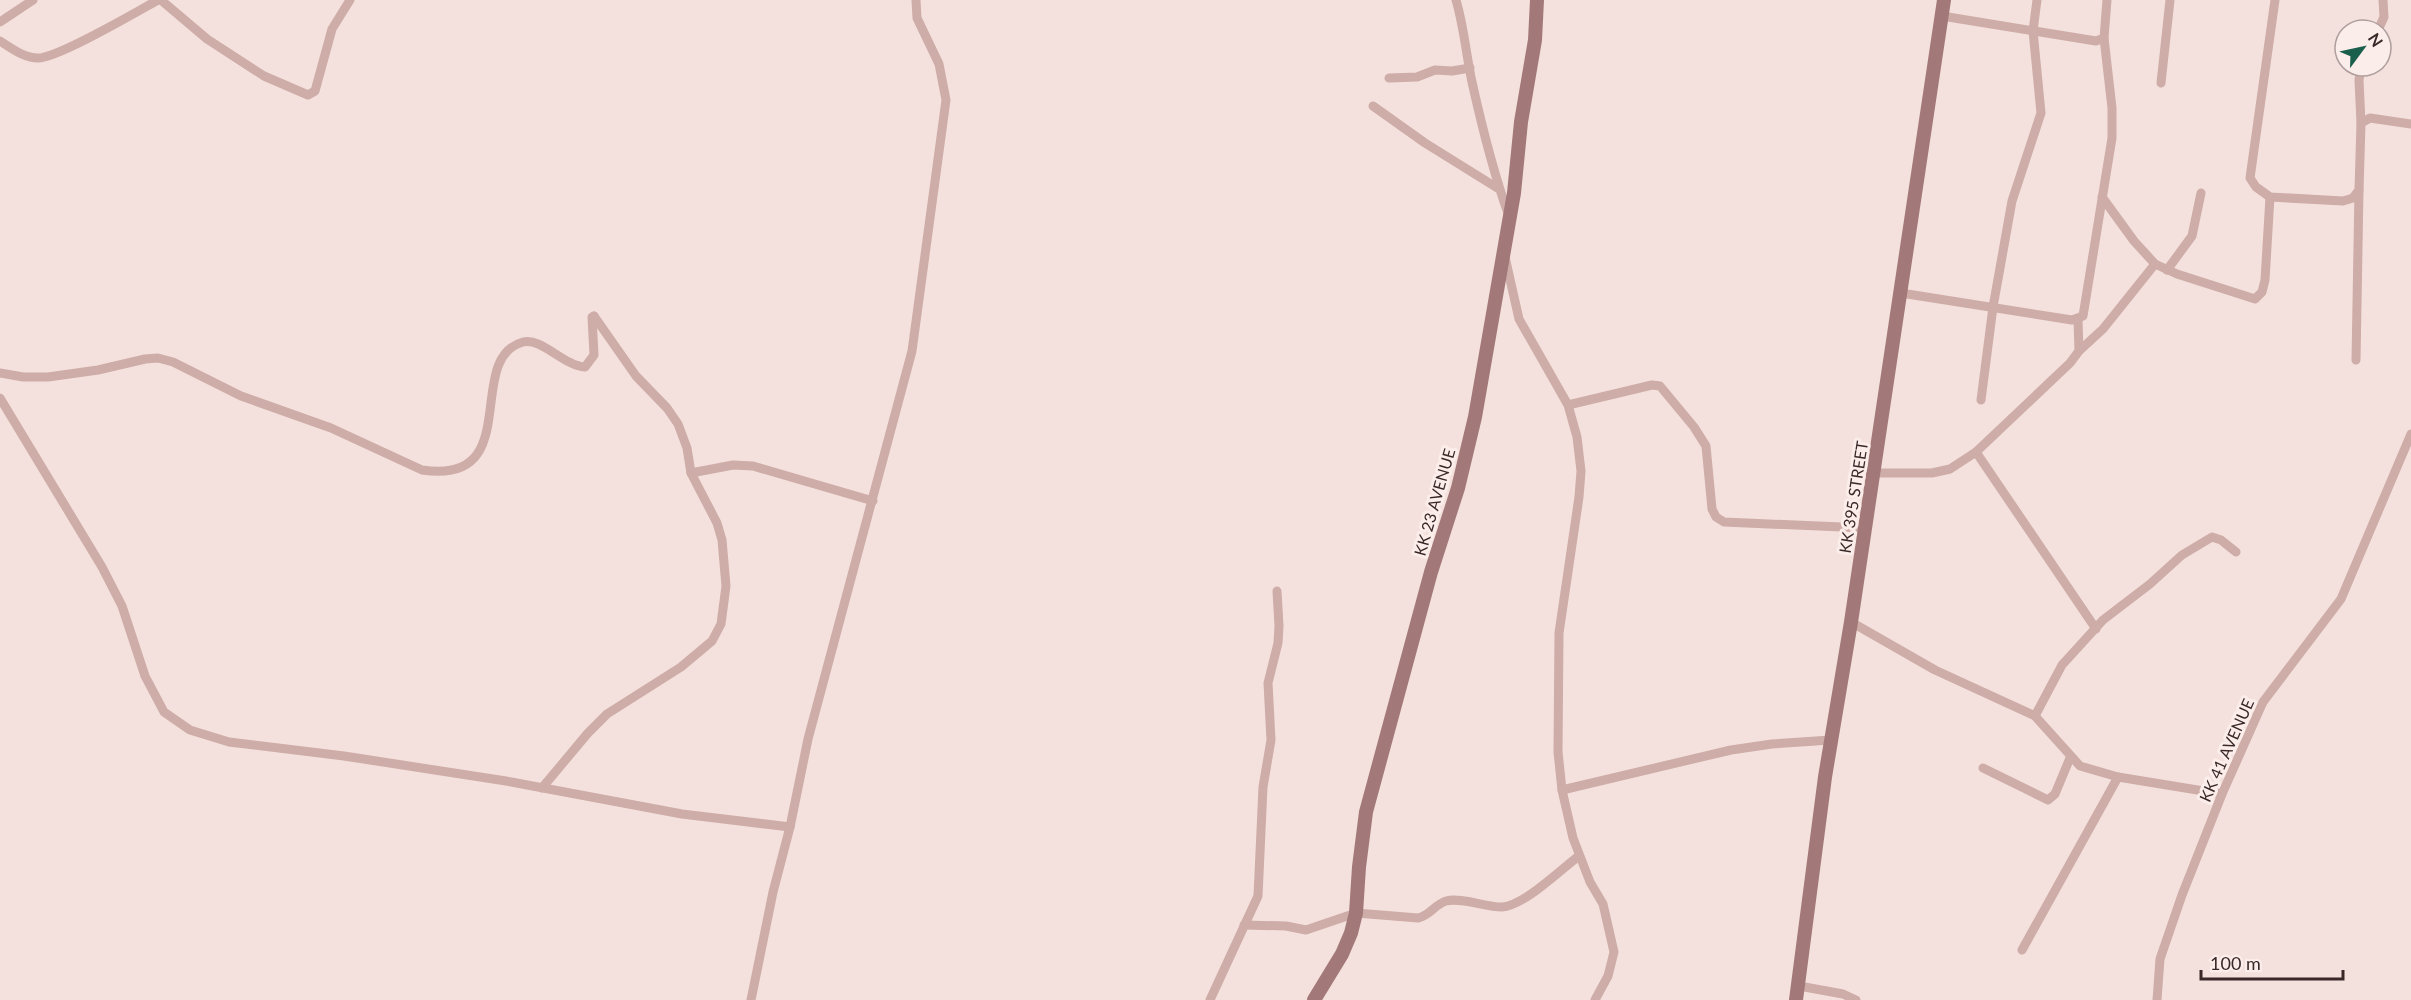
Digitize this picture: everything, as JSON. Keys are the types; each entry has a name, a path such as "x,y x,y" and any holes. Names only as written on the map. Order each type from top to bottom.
{"main road":[{"name":"KK 23 AVENUE","path":"1314,1000 1342,954 1356,914 1366,812 1431,572 1458,488 1475,417 1514,193 1521,122 1535,40 1536,0"},
{"name":"KK 395 STREET","path":"1796,1000 1831,740 1874,473 1944,0"}],"street":[{"path":"0,22 33,0"},
{"path":"0,41 23,55 38,58 58,52 160,0 207,39 264,76 308,95 315,91 332,29 350,0"},
{"path":"751,1000 808,739 912,351 946,100 939,64 917,18 916,0"},
{"path":"1456,0 1499,189 1510,217"},
{"path":"1981,400 1993,307 2013,201 2041,113 2033,31 2037,0"},
{"path":"1901,292 2078,320 2084,316 2112,138 2112,108 2104,38 2107,0"},
{"path":"2161,83 2170,0"},
{"path":"2276,0 2250,178 2256,187 2270,197 2343,201 2353,198 2359,190"},
{"path":"2383,0 2384,18"},
{"path":"1942,16 2096,41 2104,38"},
{"path":"1389,78 1417,77 1435,70 1452,71 1470,68"},
{"path":"2356,360 2361,123 2359,78"},
{"path":"1373,106 1425,143 1499,189"},
{"path":"2361,123 2370,118 2411,124"},
{"path":"2167,270 2192,236 2201,193"},
{"path":"2102,197 2134,241 2155,264 2229,292 2255,299 2262,292 2265,280 2270,197"},
{"path":"1504,252 1520,319 1568,405 1577,437 1581,471 1579,497 1559,633 1558,752 1562,790 1579,855 1603,904 1614,952 1608,976 1595,1000"},
{"path":"1874,473 1932,473 1950,469 1976,452 2103,329 2155,264"},
{"path":"0,373 23,377 48,377 158,358 173,362 241,396 331,428 422,470 438,472 461,468 474,458 485,442 493,383 503,358 514,346 525,341 538,344 576,367 585,367 594,355 592,317 597,316 636,376 667,408 678,424 687,448 691,473 717,523 722,540 726,586 721,624 712,641 681,667 607,714 542,788"},
{"path":"2078,320 2079,351"},
{"path":"1568,405 1652,385 1660,386 1695,427 1706,446 1712,509 1716,517 1724,522 1865,528"},
{"path":"0,398 107,576 122,606 144,676 164,712 190,730 229,742 344,756 542,788 682,814 790,827"},
{"name":"KK 41 AVENUE","path":"2157,1000 2160,958 2182,895 2222,794 2263,702 2342,599 2411,434"},
{"path":"1976,452 2096,629"},
{"path":"691,473 733,465 753,466 873,501"},
{"path":"2035,716 2062,665 2116,609 2150,584 2182,555 2212,537 2221,540 2236,552"},
{"path":"1210,1000 1258,896 1263,787 1271,740 1268,683 1278,643 1277,591"},
{"path":"1851,622 1935,670 2035,716 2070,758 2080,766 2118,777 2222,794"},
{"path":"1562,790 1731,750 1772,744 1831,740"},
{"path":"1983,768 2048,800 2055,794 2070,758"},
{"path":"2022,950 2118,777"},
{"path":"1244,925 1286,926 1306,930 1356,914 1423,918 1441,904 1452,901 1504,907 1530,893 1579,855"},
{"path":"1799,986 1843,994 1856,1000"}]}
